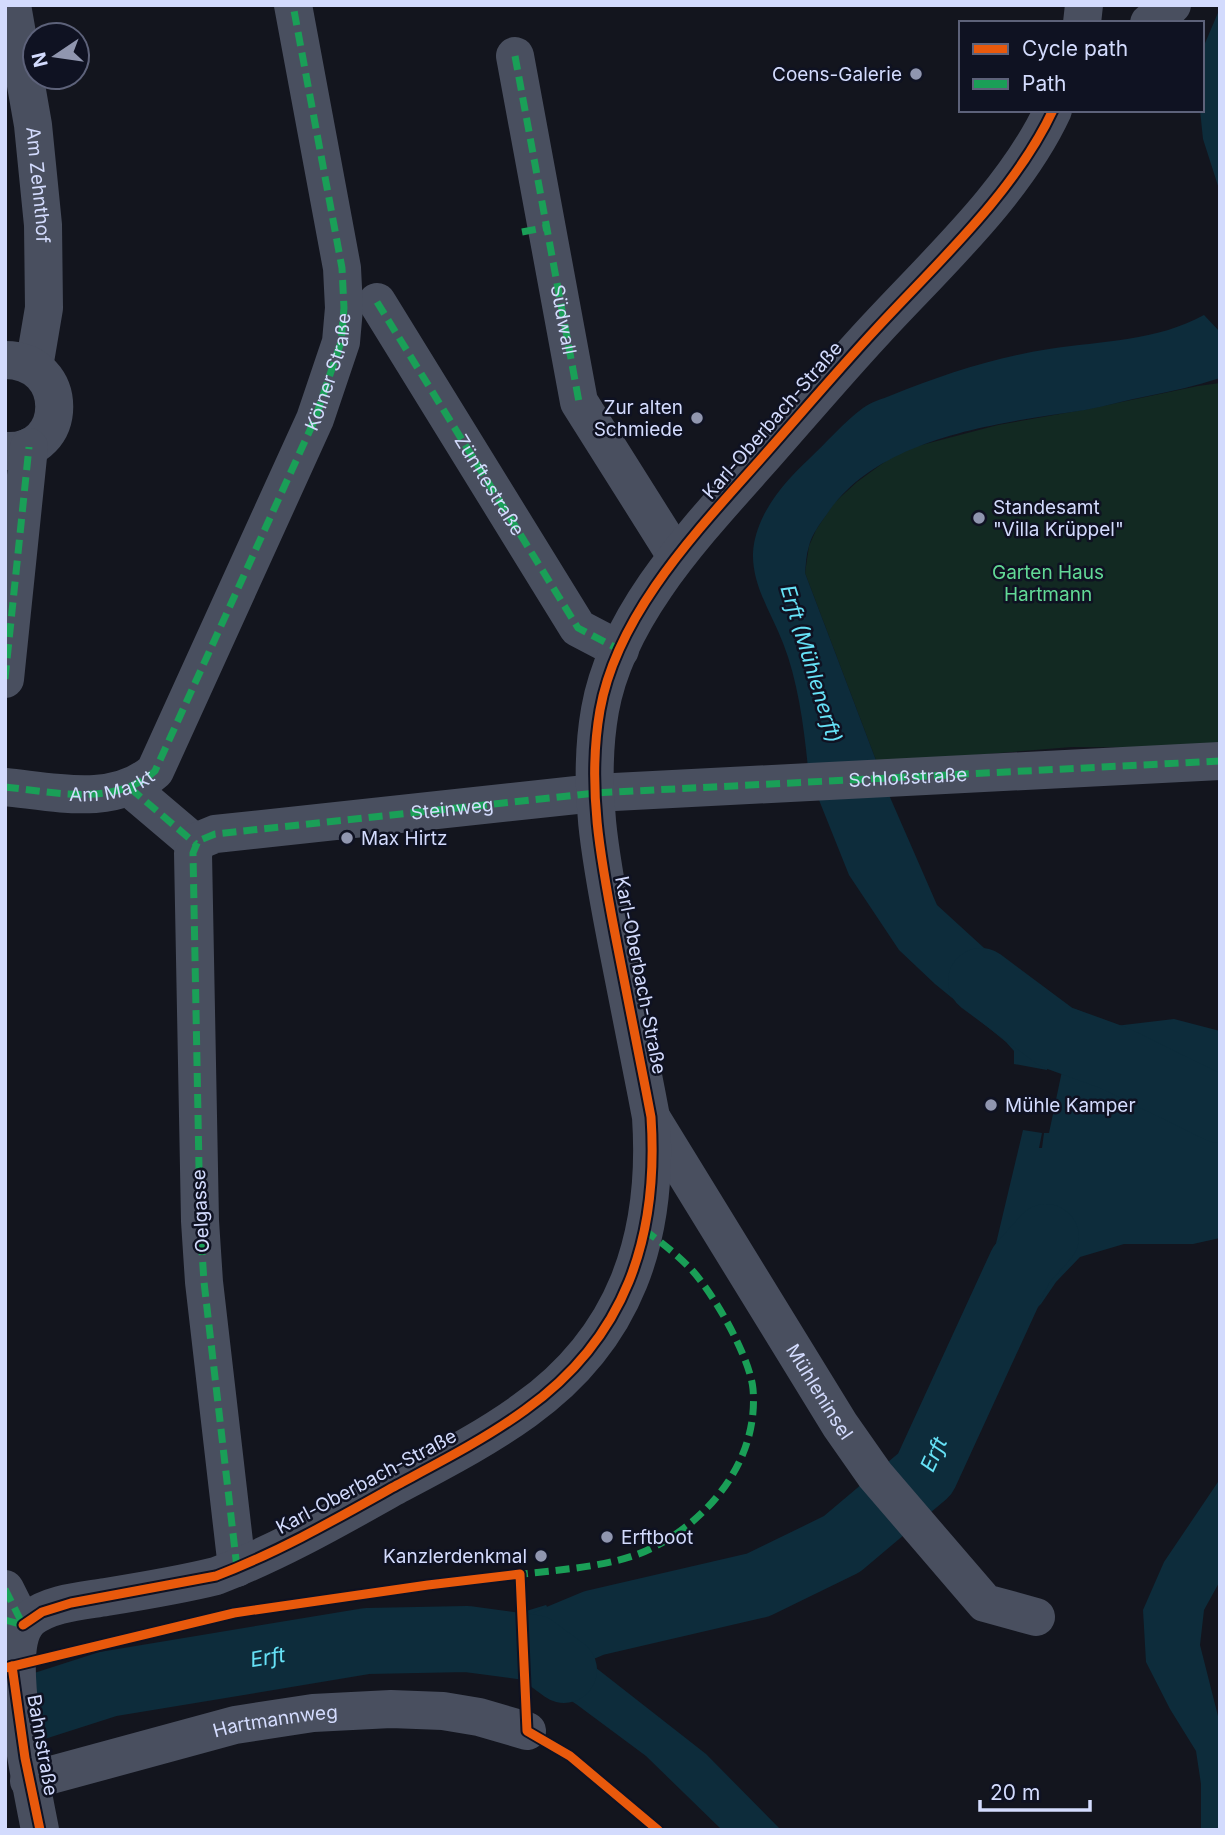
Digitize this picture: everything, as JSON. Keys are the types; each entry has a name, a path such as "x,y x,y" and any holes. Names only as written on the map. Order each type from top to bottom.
{"street":[{"name":"Am Zehnthof","path":"5,679 17,449 41,439 50,428 55,401 52,388 44,376 20,363 44,308 43,225 33,125 12,5"},
{"name":"Kölner Straße","path":"182,716 305,444 341,342 344,309 340,247 293,5"},
{"path":"1152,21 1172,5"},
{"name":"Südwall","path":"515,56 535,230 579,402 676,556"},
{"name":"Karl-Oberbach-Straße","path":"14,1622 71,1603 190,1582 237,1568 326,1524 489,1434 543,1397 576,1364 612,1321 634,1270 649,1198 652,1167 651,1117 603,870 595,793 601,707 610,673 644,606 676,556 857,349 998,195 1032,149 1052,112"},
{"name":"Zünftestraße","path":"377,302 578,628 620,650"},
{"name":"Am Markt","path":"5,788 78,794 130,788 155,771 182,716"},
{"name":"Schloßstraße","path":"595,793 1220,761"},
{"path":"130,788 195,848"},
{"name":"Steinweg","path":"195,848 202,838 215,834 595,793"},
{"name":"Oelgasse","path":"195,848 197,1173 202,1255 237,1568"},
{"name":"Mühleninsel","path":"651,1117 840,1425 875,1475 985,1603 1035,1617"},
{"path":"5,1589 14,1622"},
{"name":"Bahnstraße","path":"14,1622 13,1673 27,1770 40,1830"},
{"name":"Hartmannweg","path":"27,1770 252,1722 361,1710 426,1710 479,1717 527,1731"}],"green space":[{"name":"Garten Haus Hartmann","path":"1220,383 1220,748 1072,747 877,763 805,573 809,546 834,503 890,458 914,447 998,425"}],"water":[{"path":"1220,8 1220,192 1203,139 1200,112 1204,112 1204,46"},
{"name":"Erft (Mühlenerft)","path":"1204,315 1220,332 1220,378 1093,408 980,428 909,450 877,467 850,488 827,514 810,542 805,573 877,763 808,768 793,673 759,588 753,553 755,539 765,513 790,479 863,408 930,380 1029,352 1148,335 1186,324"},
{"path":"889,795 937,905 1019,980 1060,1008 1047,1058 1050,1060 1047,1070 1014,1064 1014,1051 1006,1042 935,984 899,950 849,875 819,800"},
{"path":"1075,1009 1115,1026 1174,1019 1220,1031 1220,1238 1193,1244 1124,1244 1080,1257 1056,1282 1041,1304 1022,1322 1002,1318 984,1294 1023,1130 1042,1133 1039,1148 1042,1148 1044,1133 1049,1133"},
{"path":"1220,1479 1220,1581 1204,1610 1200,1645 1220,1724 1220,1830 1201,1830 1201,1784 1196,1751 1146,1662 1143,1610 1164,1562"},
{"path":"546,1605 577,1653 706,1754 781,1830 722,1830 646,1756 576,1704 539,1680 483,1667 479,1629 506,1617"}],"waterway":[{"path":"981,981 1056,1037 1114,1058 1220,1110"},
{"name":"Erft","path":"534,1648 594,1623 758,1585 842,1544 925,1474 1021,1265 1046,1237"},
{"name":"Erft","path":"5,1717 108,1684 367,1641 467,1639 534,1648 564,1670"}],"marked path":[{"path":"5,787 63,794 103,793 139,782 155,771 315,419 341,342 344,308 342,268 293,5"},
{"path":"515,56 579,402"},
{"path":"522,232 548,227"},
{"path":"377,302 578,628 620,650"},
{"path":"5,679 29,447"},
{"path":"237,1568 204,1282 200,1221 193,853 198,841 215,834 595,793 1220,761"},
{"path":"130,788 196,844"},
{"path":"514,1575 584,1567 619,1560 650,1549 672,1537 711,1504 739,1463 753,1415 753,1389 745,1360 719,1307 698,1278 673,1252 644,1230"},
{"path":"5,1589 23,1625"},
{"path":"5,1620 23,1625"}],"cycle path":[{"path":"23,1625 42,1612 71,1603 216,1576 263,1556 494,1431 560,1382 588,1351 611,1317 629,1282 649,1203 652,1161 651,1117 611,915 595,798 596,740 609,675 623,640 641,607 686,545 846,362 973,226 1018,170 1052,112"},
{"path":"5,1668 234,1613 520,1574 527,1731 570,1756 658,1830"},
{"path":"12,1666 25,1758 40,1830"}],"place":[{"name":"Coens-Galerie","path":"916,74"},
{"name":"Zur alten Schmiede","path":"697,418"},
{"name":"Standesamt \"Villa Krüppel\"","path":"979,518"},
{"name":"Max Hirtz","path":"347,838"},
{"name":"Mühle Kamper","path":"991,1105"},
{"name":"Erftboot","path":"607,1537"},
{"name":"Kanzlerdenkmal","path":"541,1556"}]}
